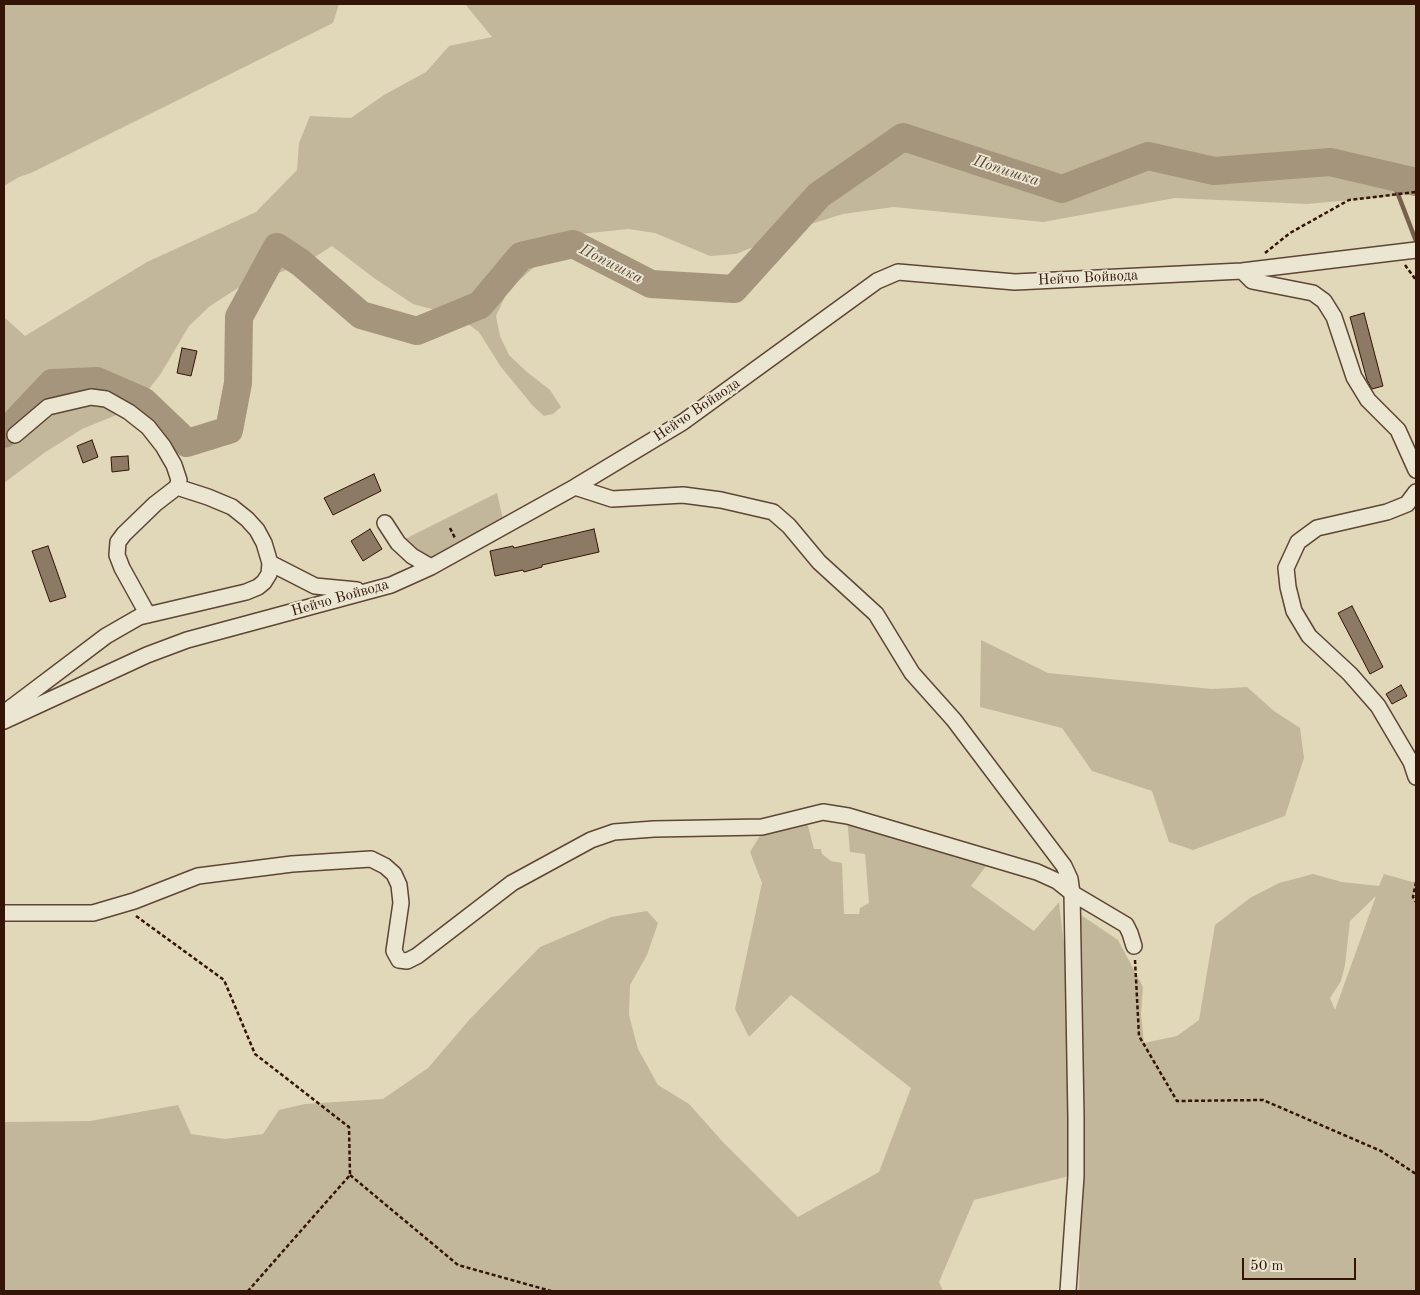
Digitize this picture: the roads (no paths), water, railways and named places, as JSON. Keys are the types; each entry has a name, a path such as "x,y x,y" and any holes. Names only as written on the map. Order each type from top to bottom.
{"street":[{"name":"Нейчо Войвода","path":"4,721 147,655 187,640 391,584 431,567 574,487 683,422 877,281 898,272 1015,282 1242,271 1416,250"},
{"path":"1242,271 1252,280 1313,293 1324,301 1334,317 1354,377 1368,400 1398,430 1416,470"},
{"path":"15,435 48,407 91,397 106,399 129,412 148,427 158,440 174,465 178,480 177,487 155,504 124,534 118,542 117,554 122,568 148,614"},
{"path":"4,713 106,636 139,617 246,592 264,582 269,574 270,563 257,530 247,519 232,507 177,487"},
{"path":"574,487 612,499 683,495 721,500 773,512 789,526 819,562 876,614 912,673 954,720 1064,866 1070,879 1072,893 1076,1176 1068,1291"},
{"path":"1416,492 1407,504 1387,512 1317,528 1298,542 1286,568 1288,587 1294,611 1309,636 1350,674 1378,706 1411,762 1416,777"},
{"path":"385,523 398,543 412,556 431,567"},
{"path":"270,563 315,586 366,591"},
{"path":"4,913 93,913 121,905 198,876 292,864 371,859 385,866 394,874 399,885 401,903 394,951 399,960 407,961 417,956 512,883 590,840 614,832 762,826 803,815 823,812 848,816 1036,872 1057,881 1072,893 1126,926 1134,946"}],"waterway":[{"name":"Попишка","path":"4,434 52,383 97,381 143,401 187,443 229,430 238,383 239,317 277,247 301,263 361,315 417,331 480,305 521,256 573,244 651,284 734,289 819,195 903,137 1062,189 1148,156 1214,171 1330,162 1416,182"},
{"path":"1391,176 1416,241"}]}
